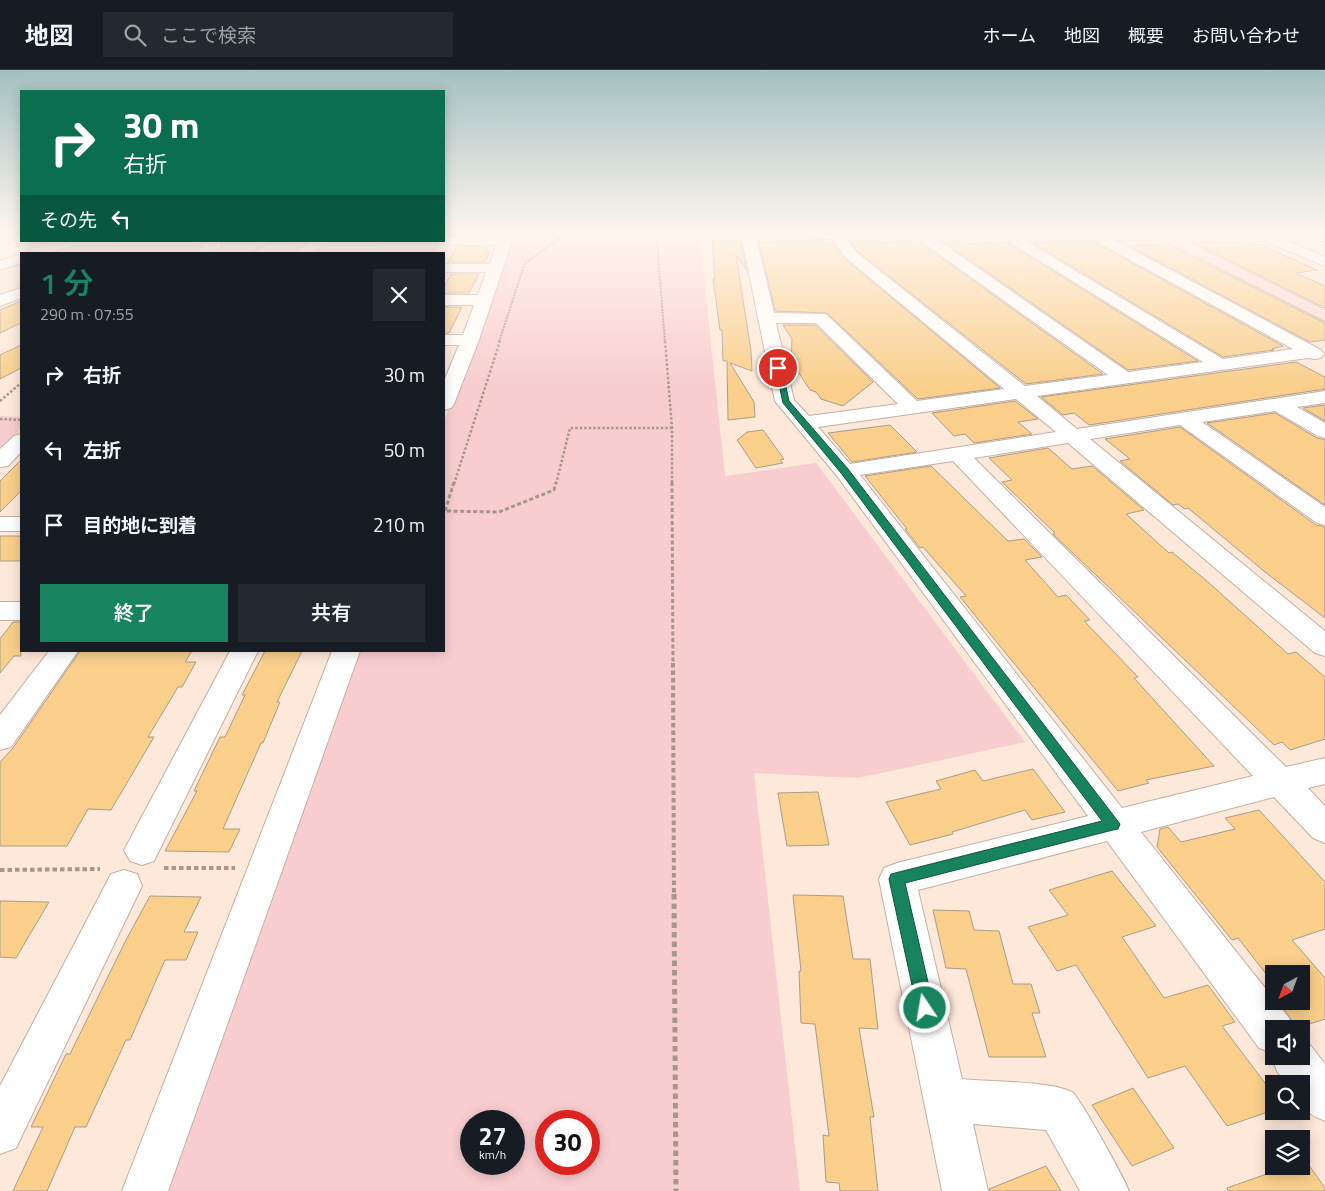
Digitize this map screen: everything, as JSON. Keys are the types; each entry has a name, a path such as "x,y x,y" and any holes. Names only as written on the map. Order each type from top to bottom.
{"street":[{"path":"445,402 490,283"},
{"path":"759,283 785,401 845,471 1265,1021"},
{"path":"886,283 1022,393 1325,646"},
{"path":"989,283 1125,378"},
{"path":"1086,283 1221,365"},
{"path":"1183,283 1318,356"},
{"path":"1259,283 1325,316"},
{"path":"0,301 20,293"},
{"path":"445,300 484,300"},
{"path":"767,318 820,318 912,407"},
{"path":"445,340 470,340"},
{"path":"804,423 1221,365 1318,356"},
{"path":"845,471 1325,397"},
{"path":"1280,405 1325,432"},
{"path":"1183,418 1325,518"},
{"path":"0,461 20,441"},
{"path":"957,453 1325,828"},
{"path":"0,524 20,524"},
{"path":"0,611 20,611"},
{"path":"0,738 63,652"},
{"path":"142,850 243,652"},
{"path":"145,1191 346,652"},
{"path":"966,1191 897,879 1325,770"},
{"path":"0,1132 124,886"},
{"path":"1299,1065 1325,1099"},
{"path":"945,1100 1059,1110 1106,1191"}],"path":[{"path":"518,283 445,512 499,512 554,490 570,428 672,428"},
{"path":"660,283 672,428 676,1191"},
{"path":"0,401 20,384"},
{"path":"0,419 20,420"}],"shaded area":[{"path":"495,283 705,283 725,476 816,463 1025,742 858,778 754,773 800,1191 161,1191 359,652 445,652 445,419"},
{"path":"0,416 20,417 20,430 0,450"}],"building":[{"path":"446,283 474,283 469,293 445,293"},
{"path":"714,283 740,283 751,351 752,371 730,363 754,402 755,417 728,420 727,361 723,361 722,330 720,330"},
{"path":"769,283 874,283 1000,388 918,399 827,313 775,311"},
{"path":"898,283 977,283 1103,374 1026,384"},
{"path":"1003,283 1073,283 1198,361 1128,370"},
{"path":"1100,283 1169,283 1283,346 1272,349 1274,350 1223,357"},
{"path":"1199,283 1246,283 1325,323 1325,340 1310,342"},
{"path":"1275,283 1319,283 1325,286 1325,308"},
{"path":"20,301 20,323 0,333 0,310"},
{"path":"445,307 462,307 449,333 445,333"},
{"path":"783,325 815,325 873,382 843,406 821,399 816,392 810,390 791,361 792,339"},
{"path":"20,345 20,369 0,379 0,355"},
{"path":"1296,362 1325,377 1325,389 1089,425 1074,413 1063,415 1041,397"},
{"path":"1015,401 1038,419 1018,422 1032,434 974,443 965,434 954,436 932,413"},
{"path":"1325,405 1325,421 1303,408"},
{"path":"1275,413 1317,438 1325,440 1325,505 1207,423"},
{"path":"890,425 917,452 852,462 828,433"},
{"path":"1180,427 1316,525 1325,527 1325,618 1265,572 1188,508 1185,509 1178,504 1173,505 1120,461 1130,459 1105,439"},
{"path":"763,430 784,459 780,460 783,463 756,468 737,440 747,432"},
{"path":"1048,448 1072,469 1092,466 1144,510 1126,514 1169,553 1172,552 1208,582 1288,654 1296,652 1325,677 1325,739 1290,750 1282,742 1274,745 1053,534 1055,533 1002,482 1012,480 989,458"},
{"path":"20,461 20,492 0,512 0,481"},
{"path":"931,466 1008,541 1024,539 1042,557 1025,560 1058,597 1066,595 1090,620 1084,621 1138,677 1134,678 1214,766 1146,780 1149,783 1118,791 960,597 966,596 923,547 920,548 865,476"},
{"path":"0,536 20,536 20,561 0,561"},
{"path":"13,622 20,622 21,656 14,656 0,673 0,639"},
{"path":"79,652 191,652 185,662 196,662 182,687 178,687 148,737 154,737 111,810 88,809 67,846 0,846 0,762 13,748"},
{"path":"264,652 302,652 277,702 280,702 263,743 261,743 223,829 240,829 229,852 165,851 197,791 194,791 220,737 225,737 245,695 242,695"},
{"path":"1033,769 1065,812 1032,820 1025,810 952,832 953,834 910,845 886,802 941,789 936,781 975,770 983,781"},
{"path":"818,792 829,845 787,846 778,793"},
{"path":"1259,810 1325,882 1325,929 1292,940 1325,978 1325,1019 1310,1024 1310,1020 1291,1020 1284,1010 1310,1010 1310,965 1265,965 1265,972 1238,938 1232,940 1157,847 1160,829 1168,827 1181,842 1235,829 1225,818"},
{"path":"1112,871 1156,926 1122,937 1164,998 1208,985 1235,1022 1222,1026 1265,1083 1265,1113 1227,1126 1185,1066 1148,1078 1076,965 1057,971 1028,927 1068,915 1049,890"},
{"path":"793,895 843,896 853,959 870,959 878,1029 859,1028 874,1117 870,1117 878,1191 840,1191 839,1183 826,1182 823,1135 829,1136 815,1024 801,1023 799,971 801,971"},
{"path":"150,896 201,897 184,932 198,932 186,960 165,960 130,1040 126,1040 86,1127 75,1127 47,1191 13,1191 43,1127 31,1127 66,1054 70,1054 126,940"},
{"path":"0,901 49,902 16,958 0,957"},
{"path":"933,910 969,911 974,930 999,931 1013,984 1031,984 1040,1013 1032,1013 1046,1057 989,1057 966,969 946,968"},
{"path":"1133,1088 1174,1148 1132,1166 1092,1105"},
{"path":"1046,1166 1061,1191 990,1191 989,1189"},
{"path":"1310,1167 1325,1188 1325,1191 1228,1191 1227,1188 1265,1175 1310,1175"}],"route":[{"path":"778,368 785,401 845,471 1113,824 897,879 925,1008"}]}
